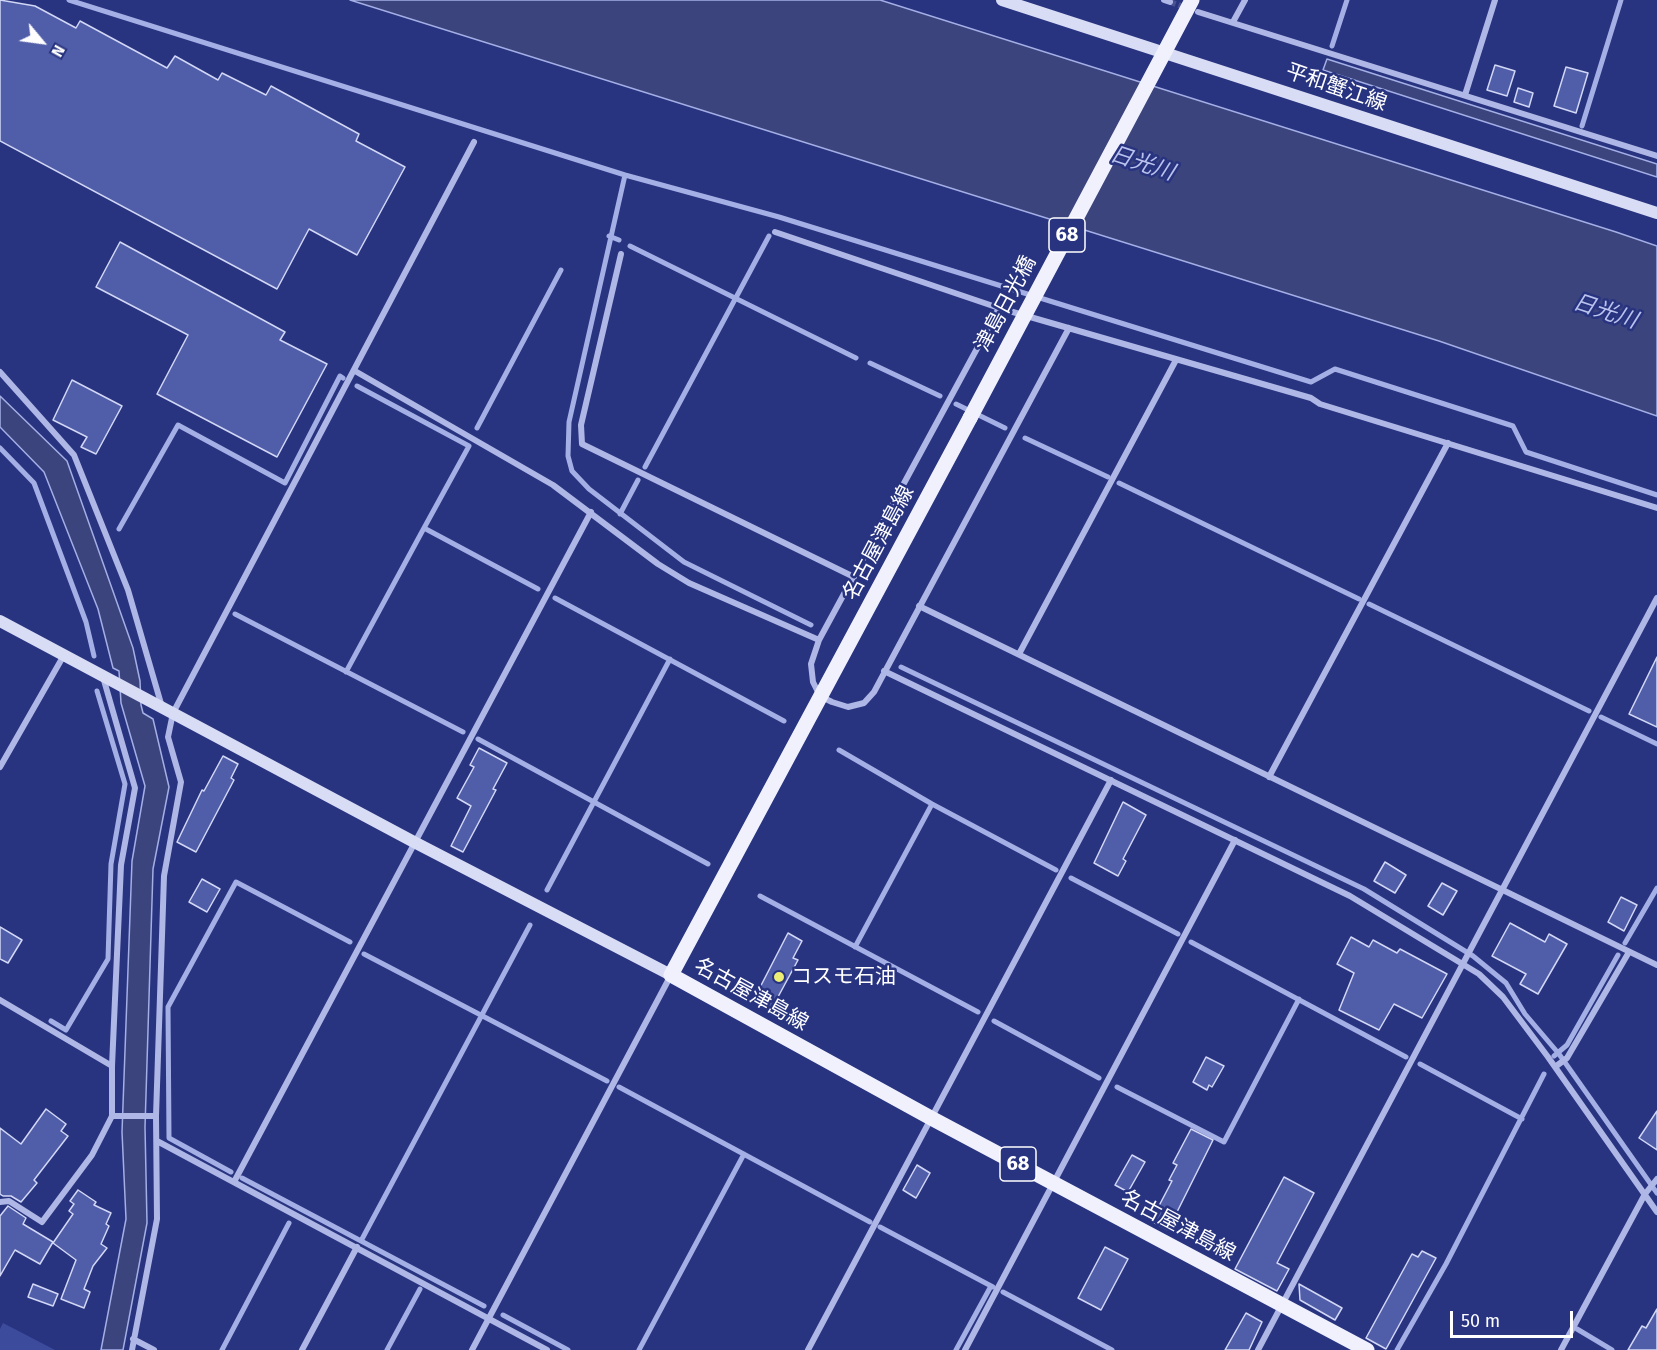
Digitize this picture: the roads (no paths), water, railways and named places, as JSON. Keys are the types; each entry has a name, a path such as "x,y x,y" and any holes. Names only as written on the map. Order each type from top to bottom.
{"main road":[{"name":"68","path":"1165,51 1195,6"},
{"name":"津島日光橋","path":"970,418 1165,51"},
{"name":"名古屋津島線","path":"970,418 671,975 931,1118 1366,1350"}],"street":[{"name":"平和蟹江線","path":"1002,0 1165,51 1657,213"},
{"path":"1233,22 1245,0"},
{"path":"1465,95 1495,0"},
{"path":"1195,6 1233,22 1657,156"},
{"path":"162,708 355,371 474,142"},
{"path":"775,232 999,308 1311,398 1320,404 1657,508"},
{"path":"621,254 581,425 582,444 854,576"},
{"path":"999,308 819,640 811,664 813,682 820,696 848,707 864,703 874,692 1069,328"},
{"path":"1019,654 1176,360"},
{"path":"355,371 552,484 658,564 689,583 819,640"},
{"path":"0,372 74,455 128,590 181,782 164,876 153,1116 157,1141 157,1218 132,1350"},
{"path":"1269,777 1448,443"},
{"path":"234,1182 591,512"},
{"path":"1258,1350 1657,598"},
{"path":"919,606 1657,965"},
{"path":"0,621 414,842 671,975 472,1350"},
{"path":"0,767 64,655"},
{"path":"884,671 1350,896 1463,962 1503,998 1647,1192 1657,1212"},
{"path":"0,1202 9,1201 42,1222 92,1155 115,1116 112,1066 121,865 135,788 107,678"},
{"path":"808,1350 1111,780"},
{"path":"965,1350 1055,1184 1234,840"},
{"path":"1555,1067 1567,1058 1629,952"},
{"path":"0,1000 112,1066"},
{"path":"115,1116 153,1116"},
{"path":"157,1141 547,1350"},
{"path":"1562,1350 1647,1192 1656,1180"},
{"path":"302,1350 357,1247"},
{"path":"133,1339 154,1350"}],"water":[{"name":"日光川","path":"350,0 880,0 1616,232 1657,246 1657,416 1439,341"},
{"path":"1327,59 1657,164 1657,177 1323,70"},
{"path":"0,396 67,461 133,648 140,681 143,713 153,719 169,787 153,869 145,1127 147,1223 123,1350 101,1350 126,1219 122,1132 132,861 145,786 121,703 119,671 113,668 98,609 44,472 0,427"}],"waterway":[{"path":"69,0 625,175 779,217 1311,382 1335,369 1513,426 1526,452 1657,495"},
{"path":"1332,46 1347,0"},
{"path":"1582,126 1621,0"},
{"path":"625,175 569,422 568,456 572,471 589,489 684,562 811,625"},
{"path":"609,236 619,240"},
{"path":"645,467 769,236"},
{"path":"630,246 856,358"},
{"path":"477,428 561,270"},
{"path":"870,363 940,396"},
{"path":"119,529 178,425 285,483 340,376 343,378"},
{"path":"357,386 469,446 424,528 538,589"},
{"path":"956,404 1005,428"},
{"path":"1025,438 1108,477"},
{"path":"0,448 34,483 86,622 94,656"},
{"path":"620,514 638,480"},
{"path":"1119,483 1359,599"},
{"path":"346,672 424,528"},
{"path":"555,598 784,721"},
{"path":"1369,604 1589,711"},
{"path":"235,614 463,732"},
{"path":"547,890 670,659"},
{"path":"901,667 1364,889 1473,956 1506,983 1525,1014 1559,1054 1657,1193"},
{"path":"51,1021 66,1030 108,959 111,864 125,784 97,691"},
{"path":"1601,717 1657,744"},
{"path":"478,739 708,864"},
{"path":"839,750 932,804 1056,870"},
{"path":"855,947 932,804"},
{"path":"1071,878 1178,934"},
{"path":"231,1172 169,1138 168,1007 236,882 350,942"},
{"path":"1625,943 1657,888"},
{"path":"760,896 978,1012"},
{"path":"361,1241 530,925"},
{"path":"1191,942 1406,1057"},
{"path":"364,954 607,1081"},
{"path":"1554,1056 1567,1045 1618,955"},
{"path":"1117,1087 1224,1142 1299,999"},
{"path":"994,1021 1099,1078"},
{"path":"1420,1064 1522,1119"},
{"path":"1397,1350 1446,1264 1544,1074"},
{"path":"619,1087 870,1222"},
{"path":"639,1350 744,1154"},
{"path":"242,1178 484,1306"},
{"path":"222,1350 289,1223"},
{"path":"880,1227 993,1287"},
{"path":"956,1350 991,1286"},
{"path":"387,1350 420,1289"},
{"path":"1003,1292 1112,1350"},
{"path":"503,1315 568,1350"},
{"path":"1577,1329 1612,1350"}],"tunnel":[{"path":"1170,2 1187,8"}],"place":[{"name":"コスモ石油","path":"779,977"}]}
